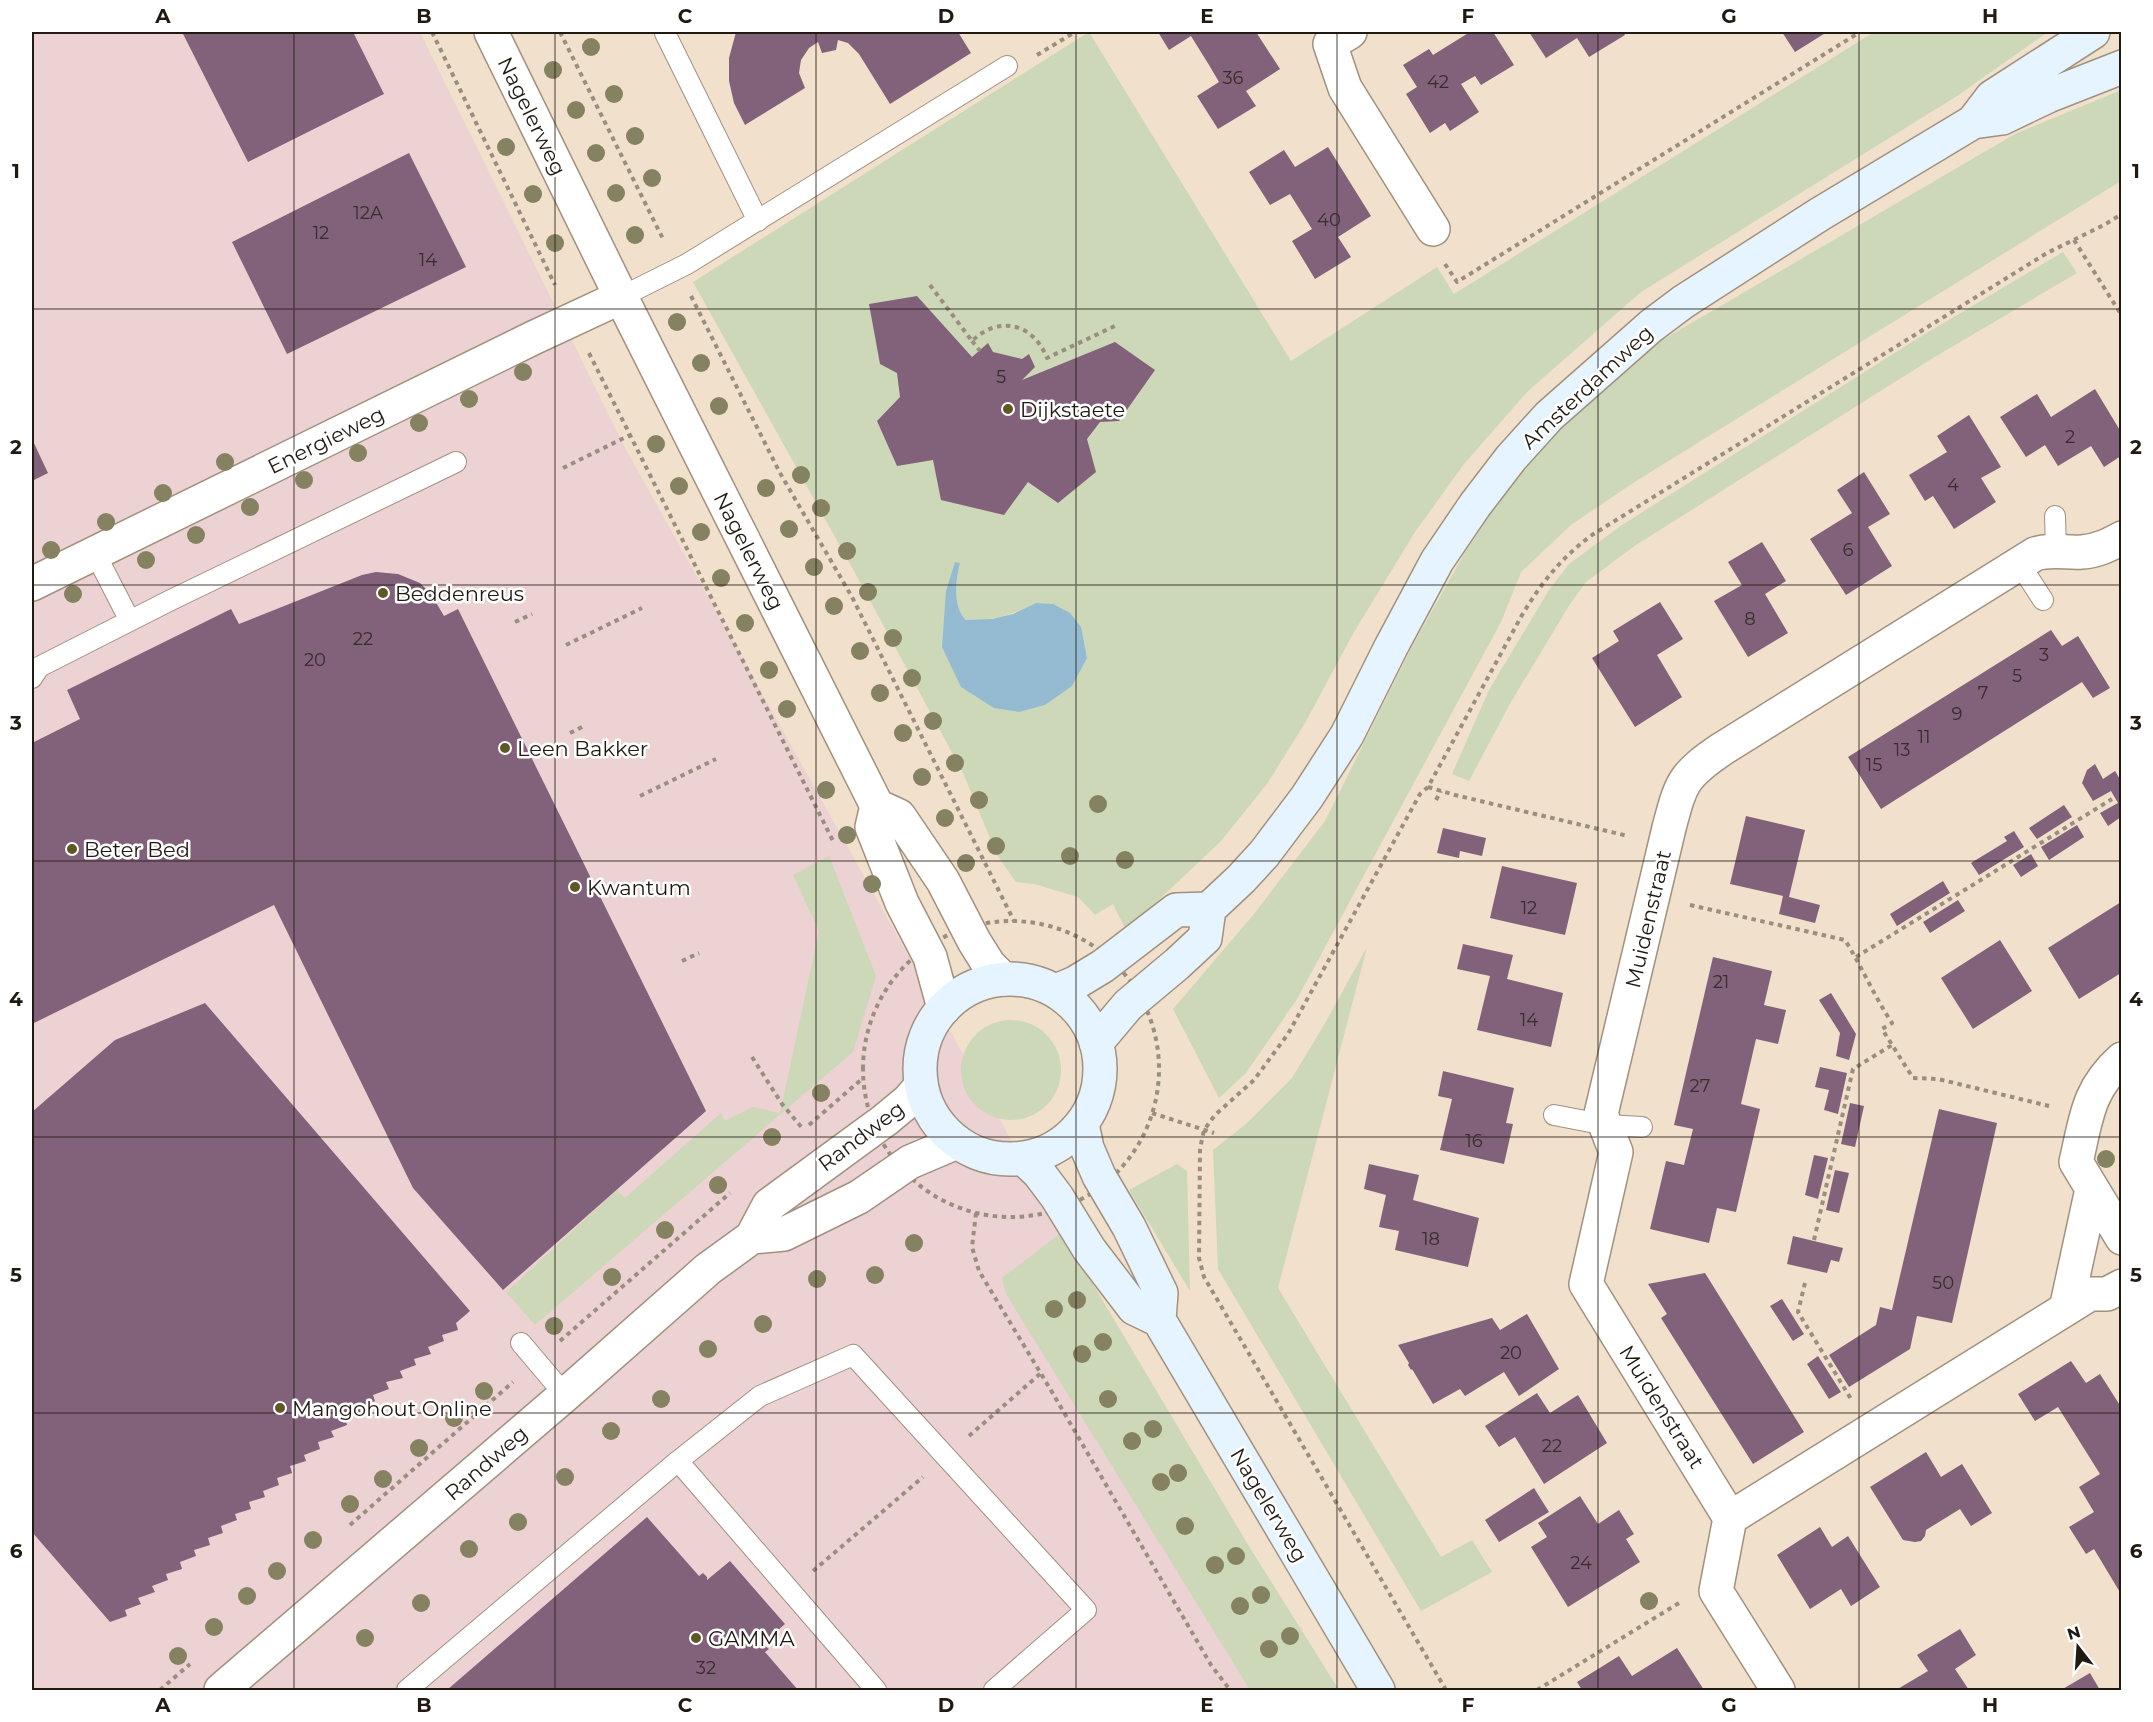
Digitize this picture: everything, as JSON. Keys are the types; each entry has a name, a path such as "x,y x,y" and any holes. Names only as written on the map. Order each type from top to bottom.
{"main road":[{"name":"Amsterdamweg","path":"1209,909 1264,854 1308,797 1347,735 1437,561 1474,505 1511,458 1550,417 1596,373 1683,302 1820,214 1973,122 1992,97 2093,32"},
{"name":"Amsterdamweg","path":"1973,122 2002,118 2049,96 2121,68"},
{"path":"1056,991 1102,966 1176,910 1209,909 1205,938 1128,1005 1096,1042"},
{"path":"1003,979 1030,981 1056,991 1081,1013 1096,1042 1100,1063 1099,1085 1093,1105 1082,1124 1056,1147 1040,1154 1005,1159 988,1157 972,1151 944,1131 926,1102 921,1086 920,1064 923,1044 931,1024 944,1008 971,988 986,982 1003,979"},
{"path":"1023,1158 1039,1173 1057,1197 1089,1249 1134,1308 1159,1320 1161,1293 1129,1227 1099,1176 1087,1149 1082,1124"},
{"name":"Nagelerweg","path":"1159,1320 1378,1690"}],"street":[{"name":"Nagelerweg","path":"491,32 621,297 877,806"},
{"path":"1334,36 1346,88 1437,243"},
{"name":"Energieweg","path":"32,585 621,297"},
{"name":"Muidenstraat","path":"1731,1518 1586,1284 1616,1152 1601,1114 1669,828 1684,780 1695,769 1722,750 2035,554 2056,551 2092,551 2121,538"},
{"path":"944,1008 930,957 902,903 872,827 877,806 899,816 943,881 989,965 1003,979"},
{"path":"2121,1059 2106,1074 2094,1092 2076,1162 2121,1238"},
{"name":"Randweg","path":"221,1690 565,1395 708,1269 752,1237 769,1205 885,1120 908,1101 921,1086"},
{"path":"752,1237 784,1234 859,1197 910,1162 957,1142"},
{"path":"2066,1309 2092,1189"},
{"path":"1778,1690 1716,1591 1731,1518 2090,1294 2107,1294 2121,1286"}],"lane":[{"path":"665,33 758,221"},
{"path":"621,297 687,264 1006,66"},
{"path":"32,678 39,667 456,462"},
{"path":"2055,516 2056,551"},
{"path":"95,553 130,621"},
{"path":"2019,563 2043,600"},
{"path":"1554,1115 1606,1125 1642,1127"},
{"path":"521,1343 565,1395"},
{"path":"407,1690 678,1461 760,1396 853,1355 1086,1610 994,1690"},
{"path":"678,1461 876,1690"}],"path":[{"path":"432,32 559,293"},
{"path":"560,32 664,242"},
{"path":"1029,60 1075,32"},
{"path":"1437,243 1457,282 1860,32"},
{"path":"1446,1690 1204,1277 1199,1258 1200,1149 1204,1130 1215,1115 1254,1080 1288,1034 1522,615 1537,590 1569,552 1592,535 2047,253 2121,214"},
{"path":"2074,240 2121,316"},
{"path":"930,285 980,351"},
{"path":"691,295 780,472 852,597 1014,921 1031,922 1057,929 1082,939 1099,950"},
{"path":"972,341 989,328 1005,325 1035,338 1047,358 1117,325"},
{"path":"586,347 838,851"},
{"path":"563,468 630,435"},
{"path":"566,645 642,608"},
{"path":"515,622 532,614"},
{"path":"570,733 586,725"},
{"path":"640,796 716,759"},
{"path":"1428,787 1631,837"},
{"path":"1436,800 1441,791"},
{"path":"1856,957 2112,799"},
{"path":"1687,904 1845,939 1877,1000 1892,1023 1882,1029 1913,1078 1938,1079 2053,1107"},
{"path":"682,961 699,952"},
{"path":"870,1114 862,1078 867,1032 878,1004 894,978"},
{"path":"1115,1174 1133,1152 1152,1113 1158,1079 1158,1062 1157,1044 1147,1012"},
{"path":"1814,1240 1853,1070 1892,1045"},
{"path":"752,1057 782,1104 803,1129"},
{"path":"795,1137 862,1078"},
{"path":"1152,1113 1214,1132"},
{"path":"913,1180 943,1201 976,1213 1020,1217 1049,1212"},
{"path":"565,1337 733,1191"},
{"path":"976,1213 972,1241 975,1262 1211,1665 1230,1690"},
{"path":"1805,1283 1798,1312 1845,1390"},
{"path":"790,1591 1041,1373"},
{"path":"1537,1690 1681,1602"}],"shaded area":[{"path":"32,32 420,32 624,446 1318,1690 32,1690"}],"green space":[{"path":"1089,32 1291,361 1437,267 1454,294 1874,32 2048,32 1957,96 1641,292 1527,392 1464,464 1415,532 1354,632 1305,723 1267,784 1221,841 1143,915 1125,928 1113,904 1095,915 1078,897 1034,884 1016,882 997,855 963,773 854,571 693,282","holes":["955,562 960,563 956,590","957,600 966,620 985,620 1002,616 1036,603 961,687"]},
{"path":"2121,90 2121,181 1633,483 1571,525 1521,572 1501,622 1297,999 1246,1073 1219,1098 1173,1009 1254,914 1325,821 1413,645 1464,554 1504,493 1569,419 1635,356 2015,134"},
{"path":"2063,252 2077,273 1933,358 1636,545 1586,582 1570,604 1511,702 1469,781 1452,774 1489,690 1549,590 1569,564 1622,525 1920,337"},
{"path":"829,856 876,976 853,1052 535,1325 506,1292 617,1190 625,1198 721,1113 725,1121 753,1107 780,1113 819,931 793,875"},
{"path":"1367,947 1278,1288 1441,1557 1472,1540 1492,1572 1421,1611 1218,1269 1213,1150 1246,1124 1292,1078"},
{"path":"1011,1020 1039,1028 1053,1042 1061,1070 1053,1098 1039,1112 1011,1120 983,1112 969,1098 961,1070 969,1042 983,1028"},
{"path":"1177,1164 1187,1171 1190,1291 1129,1190"},
{"path":"1062,1232 1247,1543 1339,1690 1250,1690 1006,1294 1002,1278"}],"water":[{"path":"955,562 960,563 956,585 957,600 966,620 992,619 1013,614 1036,603 1053,604 1070,613 1081,627 1087,658 1072,686 1045,705 1019,712 994,708 961,687 942,647 946,591"}],"building":[{"path":"182,32 353,32 384,94 248,162"},
{"path":"736,32 958,32 971,53 890,104 859,54 848,43 838,40 836,50 822,53 818,42 809,48 801,60 799,73 805,88 745,125 734,103 729,81 729,58"},
{"path":"1158,32 1256,32 1280,69 1246,91 1256,106 1218,129 1197,96 1219,82 1209,65 1191,36 1169,50"},
{"path":"1470,32 1493,32 1514,65 1481,85 1475,76 1461,84 1479,112 1450,131 1445,123 1430,133 1406,94 1417,87 1403,65 1429,49 1433,55"},
{"path":"1529,32 1623,32 1625,35 1589,57 1577,38 1546,58"},
{"path":"1782,32 1827,32 1795,52"},
{"path":"1328,147 1371,216 1338,237 1351,257 1315,279 1292,241 1312,229 1290,194 1270,205 1249,172 1284,150 1295,167"},
{"path":"409,153 466,267 287,354 232,242"},
{"name":"Dijkstaete","path":"917,296 972,357 988,343 993,352 1022,359 1029,354 1035,367 1022,380 1115,342 1155,370 1119,421 1100,422 1087,439 1096,472 1058,503 1028,482 1004,515 941,500 933,460 897,466 877,421 900,397 897,373 880,364 869,304"},
{"path":"2095,389 2121,432 2121,456 2104,467 2091,446 2058,466 2045,445 2026,457 2000,417 2037,394 2051,417"},
{"path":"1969,415 2001,467 1981,478 1996,502 1954,529 1933,496 1925,501 1909,475 1947,452 1937,436"},
{"path":"32,439 48,473 32,481"},
{"path":"1864,472 1890,514 1868,527 1892,566 1846,595 1810,539 1852,513 1837,490"},
{"path":"1762,542 1786,581 1765,594 1788,633 1748,657 1714,601 1742,585 1728,562"},
{"path":"376,572 398,574 420,583 431,594 444,616 458,609 706,1111 503,1290 413,1188 274,905 32,1024 32,743 80,719 67,690 231,609 239,624 362,575"},
{"path":"1660,602 1683,639 1657,655 1682,697 1635,727 1592,658 1619,641 1613,631"},
{"path":"2051,630 2062,646 2078,636 2110,688 2093,698 2082,682 1881,809 1848,757"},
{"path":"2095,764 2103,779 2115,771 2121,781 2121,817 2108,826 2100,813 2118,803 2111,791 2093,801 2082,783 2087,770"},
{"path":"2064,805 2072,817 2037,839 2029,828"},
{"path":"1746,816 1805,830 1789,897 1820,905 1815,923 1779,914 1783,896 1730,884"},
{"path":"2077,825 2084,837 2049,860 2041,847"},
{"path":"1443,828 1486,838 1482,856 1460,851 1459,858 1437,853"},
{"path":"2014,831 2024,847 1979,875 1971,863 2007,841 2004,837"},
{"path":"2031,854 2038,866 2021,877 2013,865"},
{"path":"1502,866 1577,883 1565,935 1490,918"},
{"path":"1943,881 1950,893 1897,926 1890,914"},
{"path":"1958,900 1965,911 1930,933 1923,922"},
{"path":"2121,902 2121,973 2079,999 2048,948"},
{"path":"2000,940 2032,991 1973,1029 1941,978"},
{"path":"1463,944 1513,955 1507,979 1563,993 1551,1047 1477,1030 1490,976 1457,969"},
{"path":"1713,957 1772,971 1764,1005 1786,1010 1778,1044 1756,1039 1741,1104 1760,1109 1736,1212 1717,1208 1709,1243 1650,1229 1666,1161 1684,1165 1693,1129 1674,1125"},
{"path":"1831,993 1856,1034 1849,1060 1836,1056 1840,1033 1819,1000"},
{"path":"205,1003 470,1311 456,1323 458,1330 442,1335 444,1341 428,1347 431,1354 414,1359 416,1365 400,1371 403,1378 386,1382 389,1389 373,1395 375,1401 359,1407 361,1413 345,1418 347,1425 331,1431 334,1437 318,1442 320,1449 304,1455 306,1461 290,1466 292,1473 277,1478 279,1485 263,1491 265,1497 249,1502 251,1509 235,1514 237,1520 221,1526 223,1533 208,1538 210,1545 194,1550 196,1556 180,1562 182,1569 166,1574 168,1580 152,1586 155,1592 138,1598 141,1604 125,1610 127,1616 110,1622 32,1532 32,1112 115,1040"},
{"path":"1820,1067 1847,1073 1838,1114 1824,1110 1829,1090 1815,1087"},
{"path":"1443,1071 1514,1088 1506,1123 1513,1124 1504,1164 1440,1150 1452,1099 1438,1096"},
{"path":"1850,1103 1864,1106 1855,1147 1841,1144"},
{"path":"1939,1109 1997,1123 1952,1323 1917,1316 1910,1349 1849,1387 1829,1355 1876,1325 1880,1307 1892,1310"},
{"path":"1814,1155 1828,1158 1818,1199 1805,1195"},
{"path":"1369,1164 1419,1175 1413,1200 1479,1218 1468,1267 1395,1250 1399,1231 1379,1227 1386,1195 1364,1189"},
{"path":"1835,1170 1849,1173 1839,1213 1826,1210"},
{"path":"1793,1236 1843,1248 1839,1262 1831,1260 1827,1273 1787,1264"},
{"path":"1705,1273 1804,1432 1753,1464 1661,1318 1667,1314 1648,1284"},
{"path":"1782,1299 1804,1334 1793,1341 1770,1306"},
{"path":"1527,1314 1559,1369 1519,1396 1504,1372 1465,1396 1460,1389 1433,1404 1398,1345 1492,1318 1500,1330"},
{"path":"1818,1356 1841,1392 1829,1399 1807,1364"},
{"path":"2071,1361 2086,1383 2100,1374 2121,1407 2121,1594 2094,1549 2086,1554 2069,1527 2094,1512 2079,1487 2100,1474 2058,1407 2035,1421 2018,1394"},
{"path":"1537,1393 1550,1413 1578,1395 1607,1443 1544,1484 1515,1437 1499,1447 1485,1426"},
{"path":"1926,1452 1941,1477 1962,1464 1992,1513 1971,1526 1960,1509 1926,1530 1921,1541 1903,1540 1870,1487"},
{"path":"1534,1488 1549,1512 1499,1542 1485,1520"},
{"path":"1580,1496 1598,1524 1619,1510 1634,1534 1626,1539 1640,1562 1568,1607 1531,1547 1547,1537 1538,1523"},
{"path":"647,1517 699,1576 703,1573 707,1580 730,1561 785,1624 762,1644 769,1649 765,1652 798,1690 447,1690"},
{"path":"1820,1527 1832,1547 1848,1536 1880,1587 1851,1606 1841,1589 1810,1609 1777,1555"},
{"path":"1960,1629 1976,1655 1955,1669 1969,1690 1896,1690 1928,1671 1917,1655"},
{"path":"1677,1648 1704,1690 1582,1690 1577,1682 1619,1656 1632,1676"},
{"path":"2090,1673 2100,1690 2061,1690"}],"place":[{"name":"Dijkstaete","path":"1008,409"},
{"name":"Beddenreus","path":"383,593"},
{"name":"Leen Bakker","path":"505,748"},
{"name":"Beter Bed","path":"72,849"},
{"name":"Kwantum","path":"575,887"},
{"name":"Mangohout Online","path":"280,1408"},
{"name":"GAMMA","path":"696,1638"}]}
